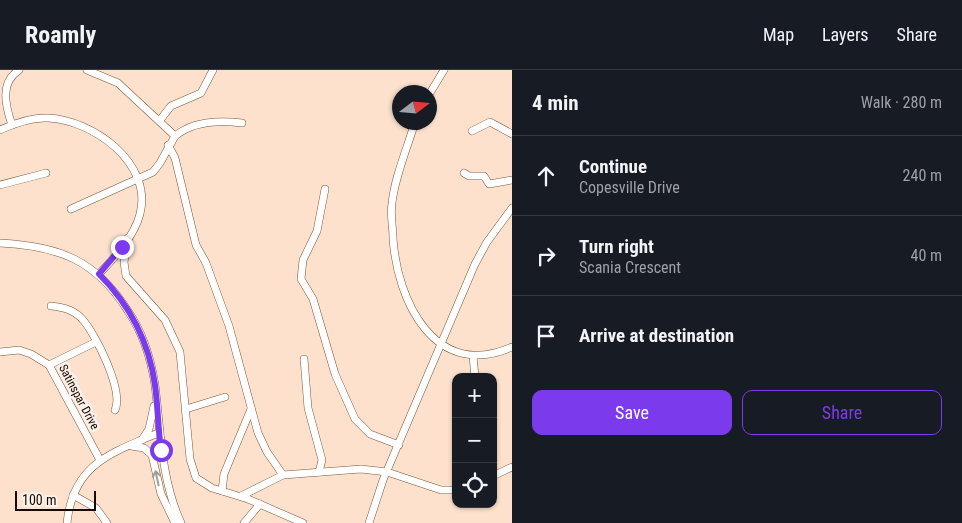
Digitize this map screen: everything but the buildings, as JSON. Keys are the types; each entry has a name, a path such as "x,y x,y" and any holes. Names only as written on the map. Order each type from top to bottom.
{"street":[{"path":"12,125 1,94 6,81 19,70"},
{"path":"87,70 118,83 160,120 175,136"},
{"path":"160,120 171,106 201,93 213,70"},
{"path":"435,85 444,70"},
{"path":"0,130 25,120 48,118 77,123 87,127 122,154 137,179 142,206 136,226 113,259 99,274"},
{"path":"70,209 156,169 168,145 175,136 193,125 217,122 242,123"},
{"path":"472,132 490,122 512,134"},
{"path":"413,130 391,205 395,262 402,290 414,315 425,330 441,344 462,354 473,356 493,354 512,348"},
{"path":"168,145 176,158 196,245 206,263 229,326 262,443 283,475"},
{"path":"0,185 46,173"},
{"path":"464,173 472,177 484,176 489,184 512,180"},
{"path":"325,189 317,231 302,260 301,279 313,299 335,374 355,419 370,434 399,445"},
{"path":"369,523 411,411 481,253 512,208"},
{"path":"128,238 124,262 126,276 139,293 165,320 176,340 183,365 190,460 194,475 205,484 241,496 303,523"},
{"path":"0,243 58,252 99,274 123,302 144,340 152,370 164,473 181,523"},
{"path":"51,306 66,308 82,319 96,342 115,384 118,402 115,410"},
{"path":"49,365 96,342"},
{"name":"Satinspar Drive","path":"0,352 19,350 31,354 49,365 100,460"},
{"path":"473,356 475,373"},
{"path":"304,359 308,408 322,460 319,472"},
{"path":"186,409 225,397"},
{"path":"141,440 151,422 156,398"},
{"path":"222,491 224,474 251,408"},
{"path":"67,523 74,495 84,475 100,460 128,445 158,433"},
{"path":"128,445 144,448 152,455 160,488 175,523"},
{"path":"497,474 512,467"},
{"path":"241,496 283,475 370,469 387,472 441,490 452,490"},
{"path":"74,495 96,508 107,523"},
{"path":"244,523 260,504"}],"route":[{"path":"122,247 99,274 112,286 123,302 144,340 155,384 161,450"}]}
